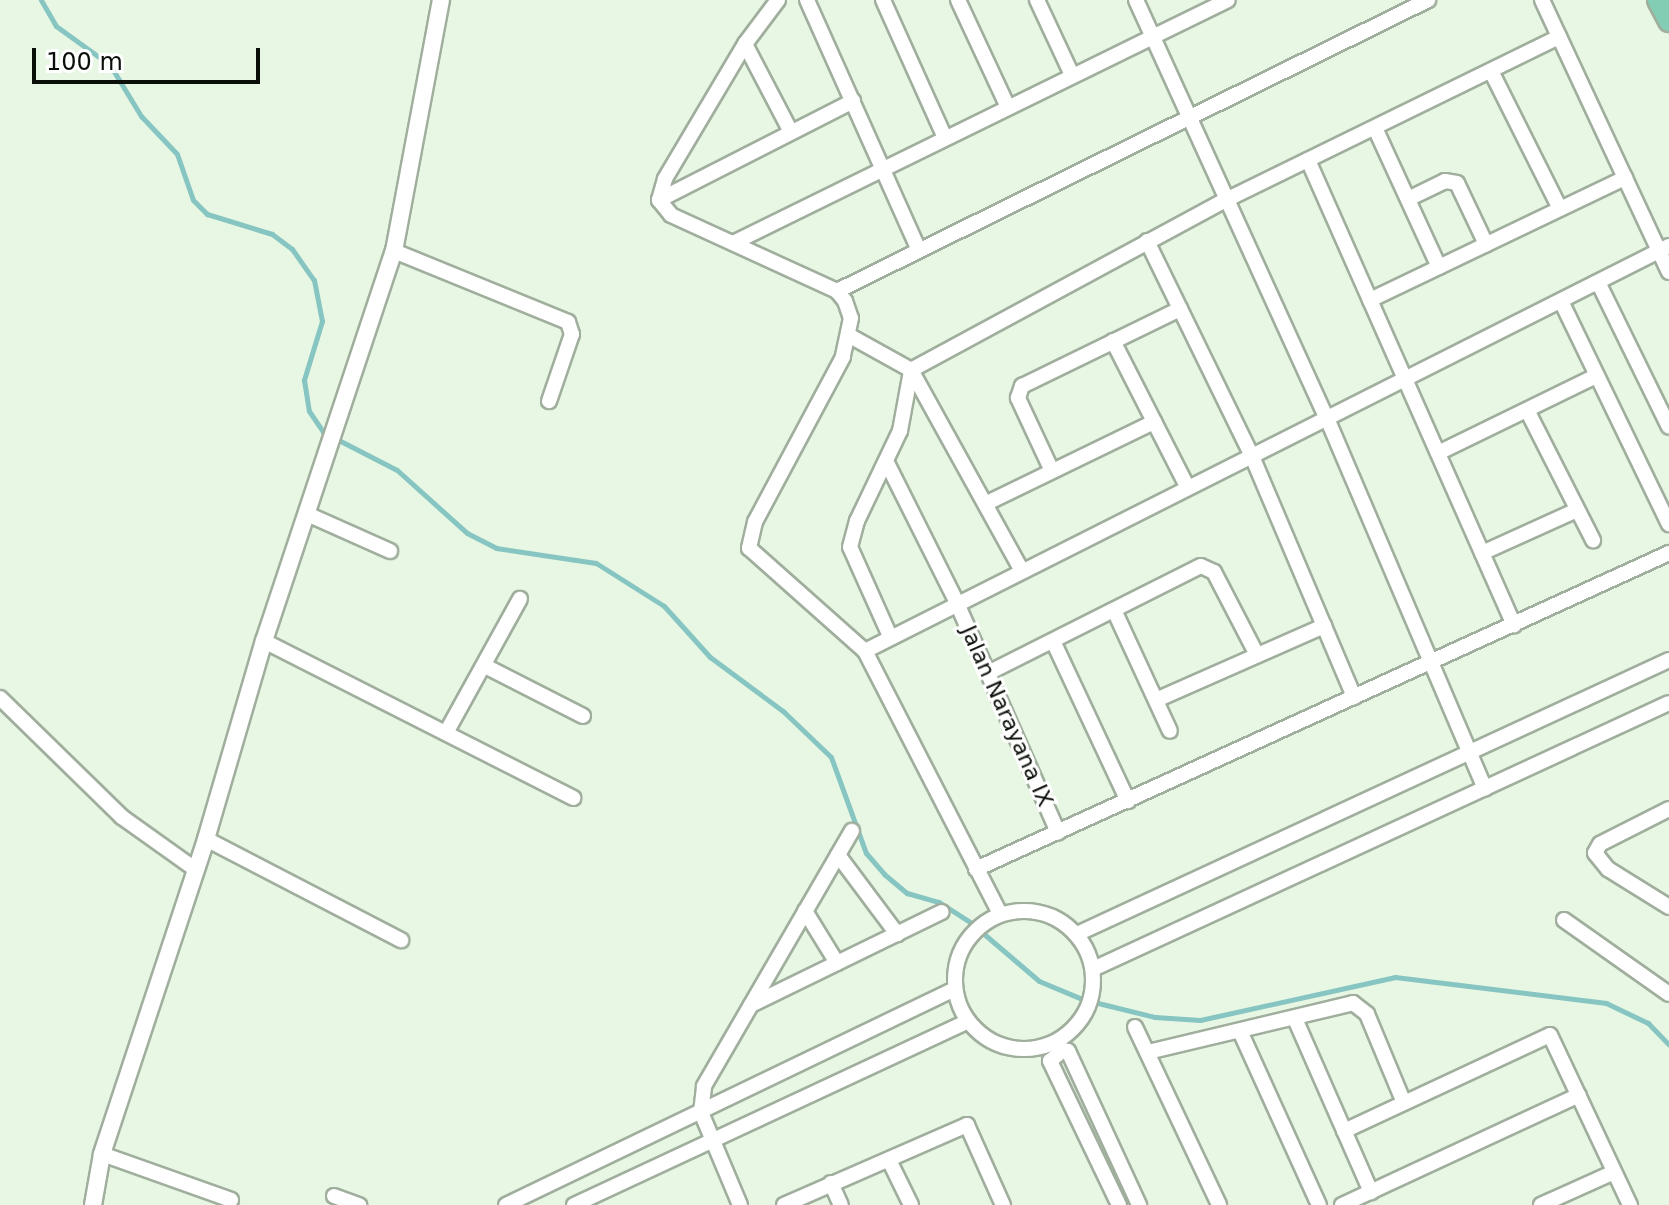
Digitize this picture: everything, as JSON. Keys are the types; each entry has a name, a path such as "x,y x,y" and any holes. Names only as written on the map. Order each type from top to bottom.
{"main road":[{"path":"1658,0 1669,21"}],"street":[{"path":"93,1205 102,1154 206,839 264,641 394,251 441,0"},
{"path":"659,200 665,179 745,44 778,0"},
{"path":"807,0 919,250"},
{"path":"883,0 945,138"},
{"path":"958,0 1008,107"},
{"path":"1037,0 1072,75"},
{"path":"1136,0 1326,416 1485,788"},
{"path":"733,243 1228,0"},
{"path":"837,291 1428,0"},
{"path":"1542,0 1625,178 1664,249 1669,272"},
{"path":"911,370 1226,200 1559,37"},
{"path":"745,44 790,130"},
{"path":"1491,71 1560,209"},
{"path":"659,200 790,130 853,101"},
{"path":"1375,128 1439,267"},
{"path":"1308,160 1514,625"},
{"path":"1370,300 1625,178"},
{"path":"1408,199 1445,181 1457,183 1486,244"},
{"path":"659,200 671,215 837,291 849,309 850,336 749,542 755,556 865,651 1000,914"},
{"path":"1147,241 1251,454 1354,697"},
{"path":"865,651 889,634 1664,249"},
{"path":"394,251 568,322 572,334 549,401"},
{"path":"1598,282 1669,427"},
{"path":"1561,301 1669,524"},
{"path":"1052,471 1018,398 1019,390 1180,309"},
{"path":"850,336 911,370 1021,569"},
{"path":"1113,341 1187,486"},
{"path":"889,634 850,547 857,521 888,465 904,417 911,370"},
{"path":"1438,453 1528,412 1596,376"},
{"path":"1528,412 1593,540"},
{"path":"987,503 1154,422"},
{"name":"Jalan Narayana IX","path":"888,465 956,601 1058,832"},
{"path":"1482,553 1577,510"},
{"path":"307,514 390,551"},
{"path":"976,869 1669,553"},
{"path":"988,673 1195,568 1208,568 1256,653"},
{"path":"447,731 520,599"},
{"path":"1114,610 1170,731"},
{"path":"1156,700 1256,653 1324,626"},
{"path":"264,641 447,731 573,798"},
{"path":"1053,641 1128,801"},
{"path":"1077,934 1669,660"},
{"path":"485,666 583,716"},
{"path":"0,698 131,825 195,869"},
{"path":"1093,969 1669,703"},
{"path":"1666,903 1608,869 1595,850 1669,809"},
{"path":"740,1205 701,1112 704,1086 852,831"},
{"path":"206,839 401,940"},
{"path":"838,855 897,934"},
{"path":"805,911 837,963"},
{"path":"751,1006 942,912"},
{"path":"1042,912 1077,934 1093,969 1093,989 1077,1025 1043,1047 1002,1046 968,1021 955,989 956,966 965,944 980,926 1000,914 1042,912"},
{"path":"1564,920 1669,994"},
{"path":"506,1205 955,989"},
{"path":"1148,1052 1296,1021 1353,1003 1367,1014 1404,1103"},
{"path":"574,1205 968,1021"},
{"path":"1296,1021 1371,1192"},
{"path":"1135,1027 1219,1205"},
{"path":"1240,1031 1319,1205"},
{"path":"1344,1131 1550,1035 1630,1205"},
{"path":"1119,1205 1050,1061 1058,1052 1068,1051 1139,1205"},
{"path":"1342,1205 1579,1095"},
{"path":"784,1205 967,1125 1003,1205"},
{"path":"102,1154 231,1200"},
{"path":"889,1160 911,1205"},
{"path":"1541,1205 1614,1172"},
{"path":"831,1183 841,1205"},
{"path":"334,1196 359,1205"}],"waterway":[{"path":"41,0 56,26 110,65 141,116 177,154 193,200 207,214 272,234 292,249 314,280 322,321 304,380 309,411 323,432 397,470 467,533 496,548 596,563 664,606 710,657 784,712 831,757 866,853 884,874 907,893 939,902 971,923"},
{"path":"984,934 1039,981 1082,999"},
{"path":"1098,1003 1155,1017 1200,1020 1395,977 1606,1003 1648,1023 1669,1045"}]}
